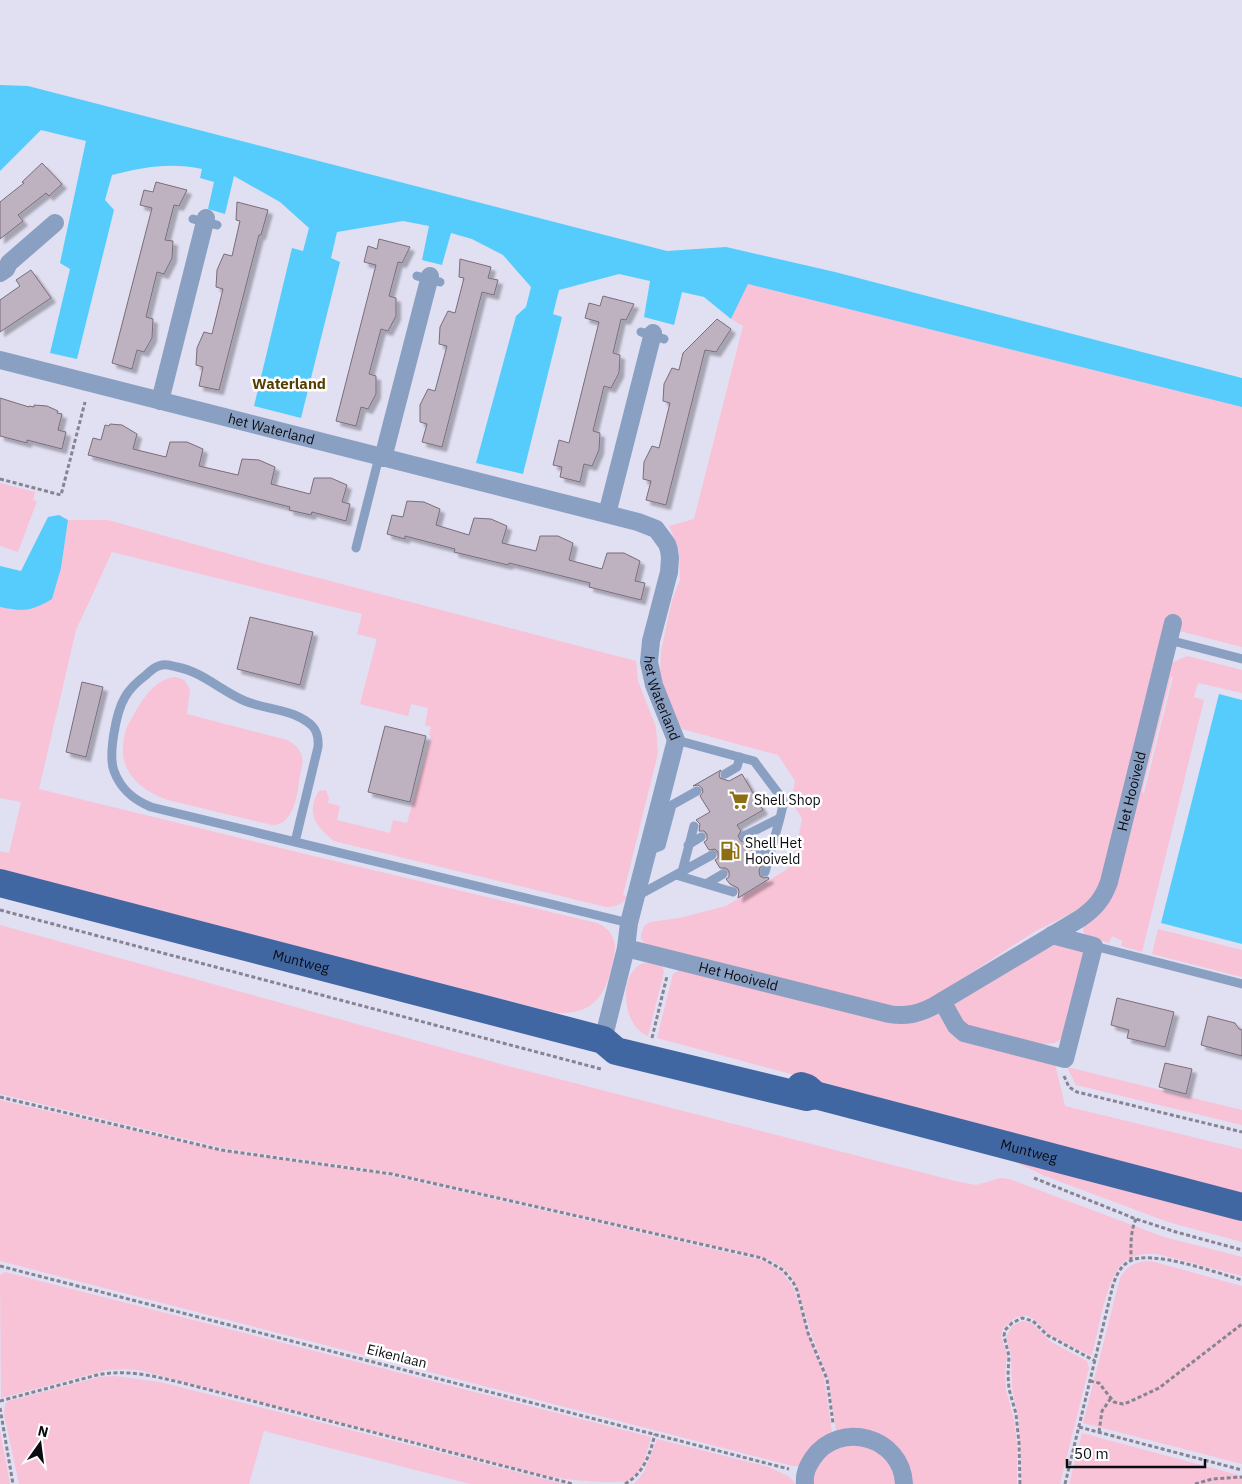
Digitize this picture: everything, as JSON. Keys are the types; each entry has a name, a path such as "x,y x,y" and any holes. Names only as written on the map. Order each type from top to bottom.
{"main road":[{"name":"Muntweg","path":"0,883 603,1040 616,1051 806,1097 815,1095 1242,1207"}],"street":[{"path":"160,401 205,221"},
{"path":"0,273 55,223"},
{"path":"381,457 429,278"},
{"path":"606,514 653,335"},
{"name":"het Waterland","path":"0,360 606,514 650,526 660,534 667,544 670,565 651,641 649,662 654,685 676,740 629,923 626,948"},
{"name":"Het Hooiveld","path":"626,948 889,1014 906,1016 915,1014 942,1001 1094,909 1102,899 1106,891 1173,623"},
{"path":"942,1001 956,1026 964,1033 1065,1059 1094,946 1052,935"},
{"path":"603,1040 626,948"},
{"path":"805,1484 806,1469 821,1448 835,1440 855,1436 873,1439 886,1447 898,1462 904,1478 904,1484"}],"lane":[{"path":"356,548 381,457"},
{"path":"1169,640 1242,659"},
{"path":"295,842 318,746 319,738 313,726 296,716 244,701 198,673 183,668 161,665 154,668 141,679 124,700 111,754 113,770 120,784 138,802 151,807 295,842 629,923"},
{"path":"676,740 754,761 784,802 765,872"},
{"path":"725,774 738,767 740,757"},
{"path":"648,851 661,846 672,805 697,791"},
{"path":"744,836 780,818"},
{"path":"679,874 694,826"},
{"path":"688,845 702,837"},
{"path":"756,854 772,846"},
{"path":"636,896 712,855"},
{"path":"679,874 734,892"},
{"path":"706,884 723,874"},
{"path":"1094,946 1242,984"}],"path":[{"path":"0,479 61,494 85,402"},
{"path":"652,1037 667,975"},
{"path":"1064,1072 1069,1087 1077,1092 1242,1132"},
{"path":"0,1097 221,1150 392,1174 762,1258 783,1270 797,1290 808,1332 827,1379 833,1427"},
{"path":"1131,1261 1131,1237 1136,1218"},
{"path":"1065,1484 1113,1285 1120,1270 1131,1261 1143,1257 1159,1258 1242,1280"},
{"name":"Eikenlaan","path":"0,1266 788,1469"},
{"path":"1020,1484 1016,1414 1009,1389 1009,1356 1004,1330 1022,1318 1033,1321 1046,1336 1095,1360"},
{"path":"1090,1381 1099,1384 1114,1402 1123,1404 1154,1392 1242,1324"},
{"path":"0,1401 97,1375 134,1373 183,1383 573,1484"},
{"path":"1099,1432 1102,1412 1111,1398"},
{"path":"0,1408 13,1484"},
{"path":"1079,1427 1242,1470"},
{"path":"625,1484 632,1480 644,1465 655,1434"},
{"path":"1196,1484 1212,1479 1242,1477"}],"shaded area":[{"path":"748,284 1242,407 1242,647 1179,631 1100,884 1097,891 1083,907 1034,932 929,1000 911,1007 892,1007 646,945 641,939 644,926 650,922 679,918 726,906 786,870 793,863 802,819 791,800 795,781 778,755 682,729 673,712 660,675 661,651 672,600 680,580 679,550 669,526 694,519 743,326 731,319"},
{"path":"0,483 35,492 33,500 37,501 18,552 0,546"},
{"path":"68,520 108,520 261,563 636,661 638,681 656,727 658,753 623,895 628,897 621,903 612,906 606,907 334,841 318,825 313,813 315,799 319,791 326,790 329,798 328,803 340,806 337,820 390,833 393,820 407,823 431,736 429,735 431,727 425,725 428,708 411,704 408,716 360,704 377,639 357,634 362,614 112,552 76,630 39,789 597,923 605,927 610,933 615,949 613,963 605,986 593,1004 572,1012 557,1013 109,898 0,873 0,851 9,853 21,802 0,798 0,607 16,610 61,568"},
{"path":"1187,656 1242,670 1242,693 1198,683 1194,697 1204,700 1142,952 1121,946 1122,941 1112,936 1109,943 1085,936 1083,929 1086,924 1104,909 1115,892 1171,663","holes":["1171,677 1173,677 1144,793 1142,792"]},
{"path":"176,677 184,680 190,689 187,714 287,740 295,745 302,757 303,763 296,801 290,815 285,820 279,824 272,825 168,800 145,789 136,781 125,763 123,752 127,727 140,704 152,689 167,679"},
{"path":"0,925 508,1066 955,1181 976,1185 1001,1178 1009,1179 1164,1237 1242,1257 1242,1276 1157,1254 1142,1254 1129,1259 1121,1265 1111,1282 1092,1355 1047,1333 1034,1319 1028,1316 1015,1318 1003,1328 1001,1336 1007,1355 1006,1390 1014,1419 1017,1445 1017,1484 908,1484 894,1449 837,1436 828,1378 811,1333 797,1287 789,1273 771,1260 384,1171 223,1148 0,1094"},
{"path":"1158,929 1242,950 1242,977 1152,954"},
{"path":"1053,945 1061,945 1084,951 1062,1037 1059,1040 1048,1044 1038,1044 966,1026 953,1004"},
{"path":"649,962 661,965 664,972 648,1036 639,1030 632,1021 626,996 627,984 631,973 639,966"},
{"path":"680,969 896,1024 919,1022 940,1014 954,1036 961,1041 1055,1064 1065,1106 1242,1149 1242,1195 657,1038 673,974"},
{"path":"1067,1067 1242,1110 1242,1125 1076,1085"},
{"path":"0,1100 221,1151 383,1174 765,1261 782,1272 793,1287 824,1377 833,1438 799,1466 793,1466 0,1261"},
{"path":"1005,1157 1242,1219 1242,1242 1168,1222 1045,1176"},
{"path":"1151,1261 1242,1286 1242,1464 1083,1423 1120,1278 1133,1265"},
{"path":"5,1272 651,1437 648,1449 637,1473 628,1481 599,1482 543,1475 139,1370 107,1370 1,1398 0,1275"},
{"path":"1022,1321 1032,1323 1051,1342 1087,1361 1089,1368 1060,1484 1022,1484 1019,1422 1012,1388 1011,1354 1006,1337 1012,1326"},
{"path":"115,1376 160,1382 564,1484 470,1484 264,1431 249,1484 19,1484 4,1414 5,1404 9,1401 99,1377"},
{"path":"0,1431 10,1484 0,1484"},
{"path":"1082,1433 1242,1476 1242,1484 1069,1484"},
{"path":"657,1439 769,1467 788,1476 796,1484 634,1484 644,1472"},
{"path":"838,1443 881,1449 901,1484 811,1484 812,1470"}],"water":[{"path":"0,85 28,86 667,251 726,247 835,272 1242,378 1242,407 748,284 731,319 704,297 682,292 674,325 644,317 650,281 619,274 559,290 553,314 562,317 523,474 476,463 516,316 526,307 531,287 503,255 472,239 451,233 442,265 422,260 429,226 403,221 337,232 331,258 340,262 301,418 254,406 292,248 303,251 309,228 280,202 234,176 225,214 208,209 214,182 200,178 202,169 157,166 112,175 105,200 114,210 77,359 50,353 70,269 60,263 86,141 41,130 0,171"},
{"path":"59,515 68,520 61,568 52,599 39,606 27,609 15,610 0,607 0,566 21,571 48,517"},
{"path":"1219,694 1242,700 1242,944 1161,923"}],"building":[{"path":"42,163 62,184 49,196 46,193 18,215 23,221 0,239 0,202 24,183 22,182"},
{"path":"156,182 187,190 179,206 174,205 165,240 173,241 172,258 164,274 157,272 146,317 153,319 152,338 144,352 137,350 132,369 112,363 152,208 140,205 144,190 153,192"},
{"path":"237,202 268,210 261,235 259,235 219,390 199,386 203,367 196,365 197,348 204,332 212,334 223,289 216,287 217,270 224,254 232,256 240,221 236,220"},
{"path":"379,239 410,247 402,263 398,262 389,296 396,298 396,316 388,331 381,329 369,374 376,376 376,394 368,409 361,407 356,426 336,421 376,265 364,262 368,246 377,249"},
{"path":"460,259 491,267 488,278 498,280 494,295 482,292 442,447 422,442 427,424 420,422 420,405 428,389 435,391 447,346 439,344 440,327 448,311 455,313 464,278 459,277"},
{"path":"31,270 51,298 0,332 0,300 20,286 16,280"},
{"path":"603,296 634,304 626,320 621,319 613,353 620,355 619,373 611,388 604,386 593,431 600,433 599,450 592,466 584,464 580,482 560,477 562,467 553,465 559,440 569,443 599,322 585,318 589,303 600,306"},
{"path":"717,319 731,329 716,352 705,350 666,505 646,500 651,481 643,479 644,462 652,446 659,448 670,403 663,401 664,384 672,368 679,370 683,353"},
{"path":"0,398 29,407 34,407 34,405 47,406 62,414 58,430 66,432 62,449 27,440 27,443 0,436"},
{"path":"110,424 122,425 137,434 133,449 166,457 170,442 187,442 203,449 199,466 238,475 242,459 259,460 275,467 271,484 310,494 314,478 331,478 347,485 342,502 350,504 346,521 312,512 311,515 289,510 290,507 88,455 93,438 101,440 105,425 109,426"},
{"path":"407,501 424,502 440,509 436,525 469,535 474,518 491,519 507,526 502,543 536,551 540,536 558,536 573,543 569,560 602,569 607,553 624,553 640,561 635,581 645,583 641,600 589,587 590,583 454,552 455,549 405,536 405,539 387,534 392,515 403,517"},
{"path":"250,617 313,632 300,685 237,669"},
{"path":"82,682 103,687 86,757 66,752"},
{"path":"385,726 426,736 410,802 368,792"},
{"path":"721,770 720,778 729,781 742,774 763,810 737,825 741,831 738,836 741,841 747,842 752,850 750,853 751,857 758,860 761,865 760,876 768,877 769,879 738,898 738,888 730,884 726,879 729,877 729,871 726,868 720,868 715,860 718,858 718,852 715,849 709,850 704,842 707,840 707,834 704,831 699,831 700,824 696,820 710,812 700,796 703,792 702,788 698,785 693,786"},
{"path":"1117,998 1174,1012 1165,1047 1127,1038 1129,1030 1111,1025"},
{"path":"1208,1016 1235,1023 1242,1030 1242,1056 1201,1045"},
{"path":"1165,1063 1192,1069 1186,1094 1159,1087"}],"place":[{"name":"Shell Shop","path":"739,800"},
{"name":"Shell Het Hooiveld","path":"730,851"}],"district":[{"name":"Waterland","path":"289,383"}]}
